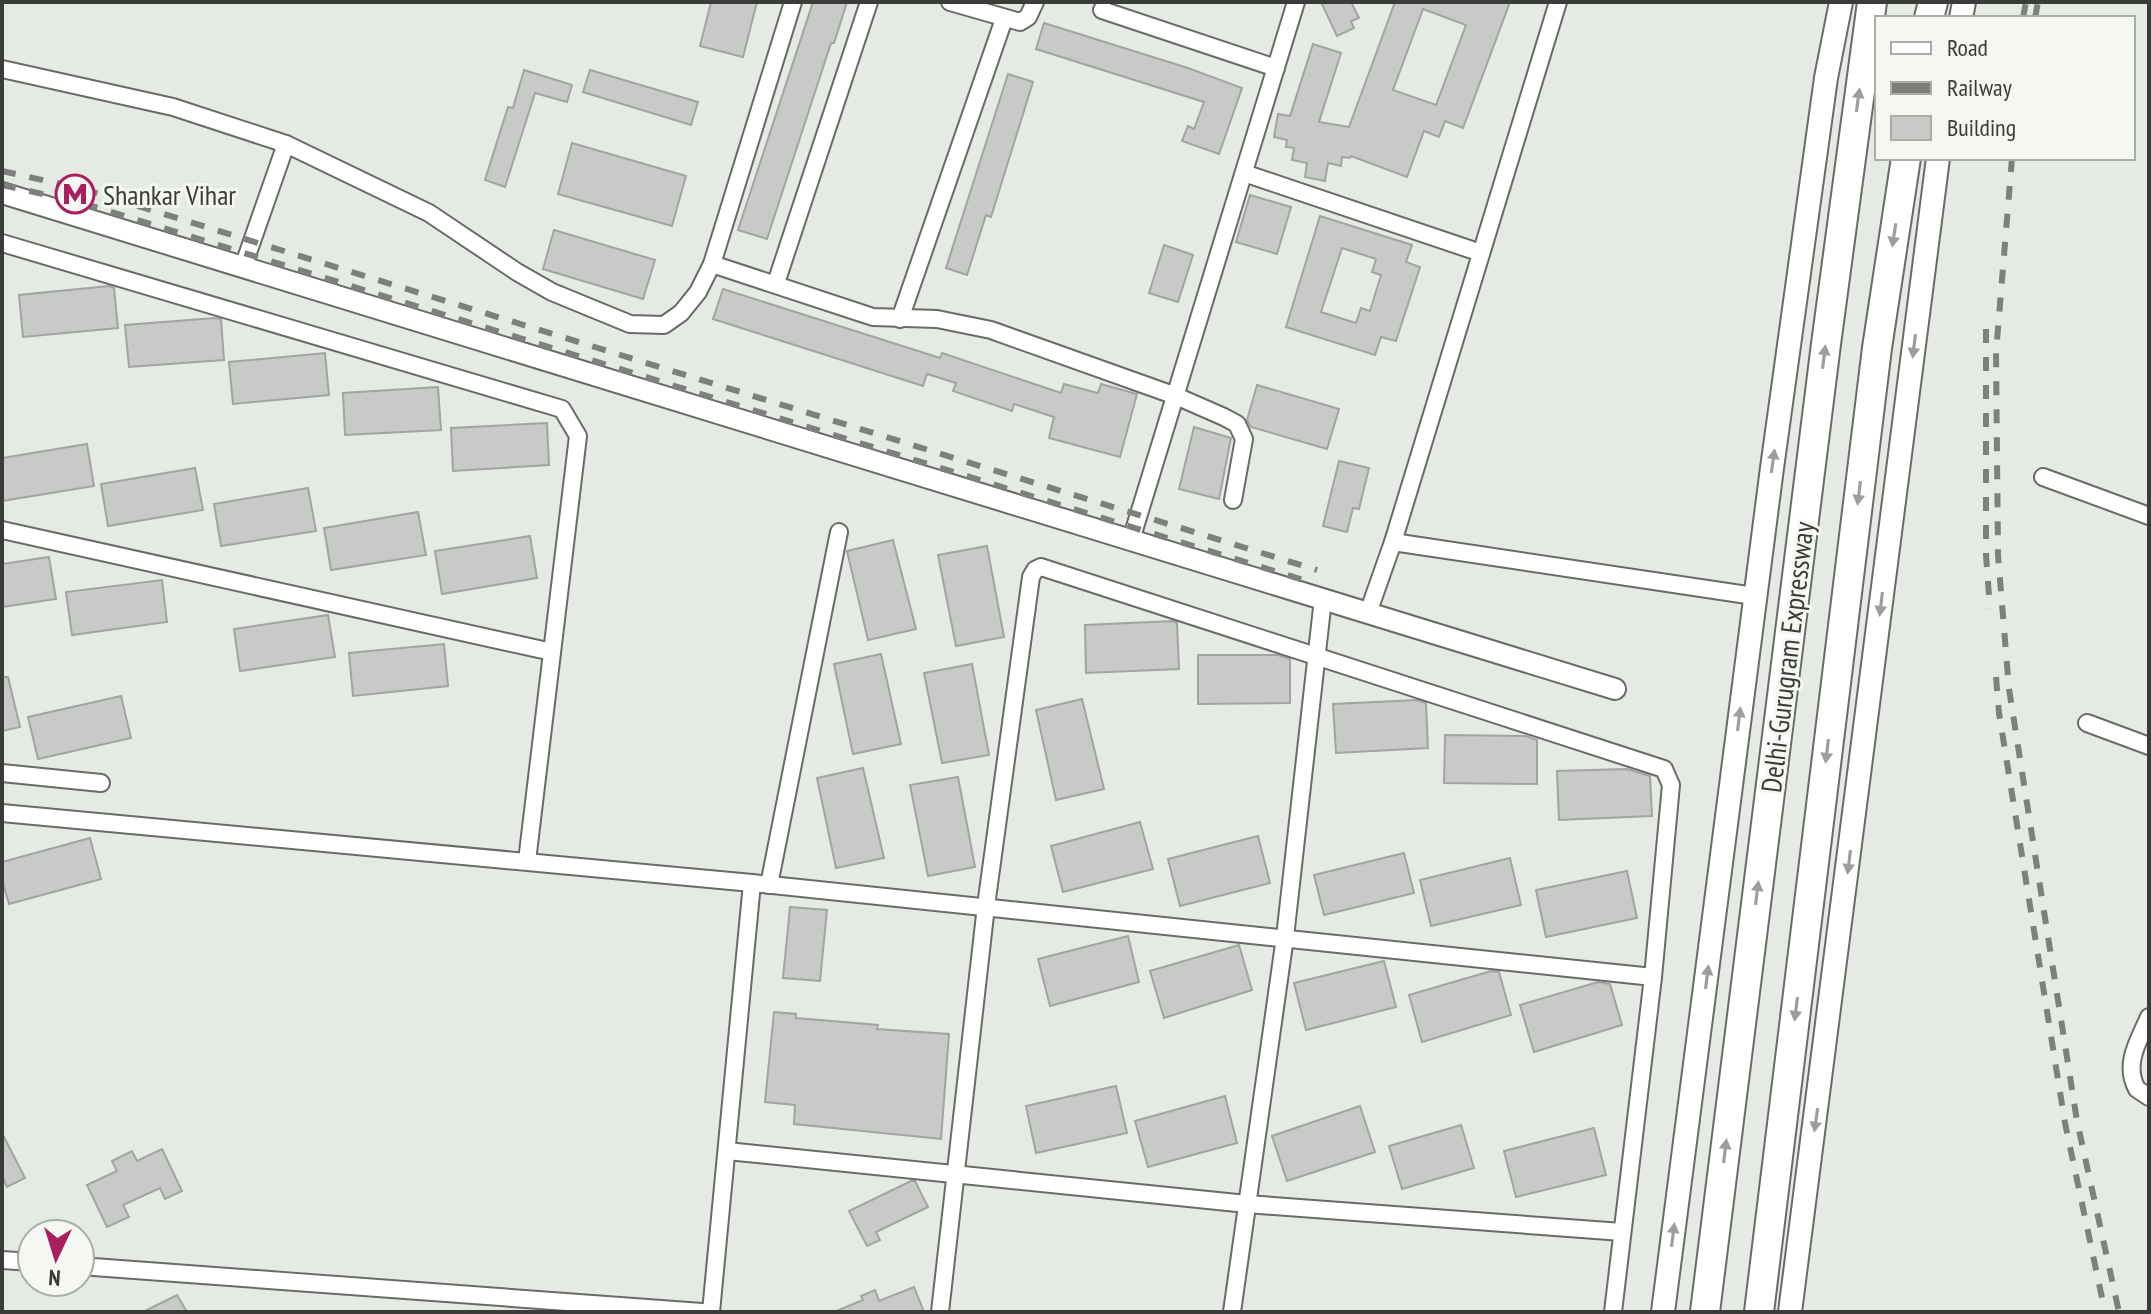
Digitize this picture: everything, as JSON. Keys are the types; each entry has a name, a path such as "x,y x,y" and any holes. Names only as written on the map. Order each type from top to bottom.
{"highway":[{"name":"Delhi-Gurugram Expressway","path":"1705,1312 1872,2"},
{"name":"Delhi-Gurugram Expressway","path":"1759,1312 1877,348 1906,160"}],"main road":[{"path":"1663,1312 1754,596 1826,78 1841,2"},
{"path":"1790,1312 1938,160"}],"street":[{"path":"2,69 173,107 286,144 429,213 552,292 630,324 664,325 681,313 698,292 712,264 793,2"},
{"path":"776,283 869,2"},
{"path":"950,2 1020,22 1025,20 1035,2"},
{"path":"1131,540 1296,2"},
{"path":"1368,613 1393,542 1558,2"},
{"path":"1102,10 1276,68"},
{"path":"900,319 1004,19"},
{"path":"243,267 286,144"},
{"path":"1244,173 1481,253"},
{"path":"2,193 1615,689"},
{"path":"2,243 562,409 578,436 527,861"},
{"path":"712,264 873,317 937,319 991,330 1176,396 1224,417 1241,429 1243,449 1233,500"},
{"path":"2043,477 2149,516"},
{"path":"2,530 552,652"},
{"path":"711,1312 727,1151 760,884 839,532"},
{"path":"1393,542 1754,596"},
{"path":"940,1312 986,906 1031,577 1035,570 1044,567 1664,769 1671,785 1653,977 1613,1312"},
{"path":"1232,1312 1285,937 1323,599"},
{"path":"2087,723 2149,746"},
{"path":"2,773 101,783"},
{"path":"2,813 986,906 1653,977"},
{"path":"2149,1017 2131,1060 2130,1070 2137,1089 2149,1097"},
{"path":"727,1151 1247,1204 1622,1232"},
{"path":"96,1267 702,1312"}],"building":[{"path":"711,2 757,2 743,57 700,46"},
{"path":"813,2 847,2 767,239 738,230"},
{"path":"1321,2 1351,2 1359,18 1351,21 1354,28 1337,36"},
{"path":"1395,2 1510,2 1463,128 1445,121 1439,137 1424,131 1407,177 1351,156 1342,157 1341,166 1328,163 1325,181 1305,177 1307,163 1292,160 1294,148 1286,147 1287,140 1274,137 1278,114 1290,116 1313,44 1341,53 1319,122 1349,127","holes":["1423,9 1466,25 1436,105 1393,90"]},
{"path":"1044,23 1242,88 1219,154 1182,141 1188,126 1194,129 1204,102 1036,49"},
{"path":"524,70 572,85 567,102 535,93 505,187 485,180 508,107 513,108"},
{"path":"590,70 698,102 691,125 583,92"},
{"path":"1008,74 1033,82 991,217 986,215 967,275 946,268"},
{"path":"572,143 686,176 672,226 558,194"},
{"path":"1250,195 1291,207 1277,254 1236,242"},
{"path":"1320,216 1412,245 1406,262 1420,267 1396,341 1381,337 1375,355 1286,327","holes":["1342,248 1376,259 1372,272 1381,275 1370,311 1361,308 1356,323 1321,312"]},
{"path":"554,230 655,260 643,299 543,269"},
{"path":"1164,245 1193,255 1178,302 1149,293"},
{"path":"114,288 118,328 23,337 19,295"},
{"path":"723,289 940,358 942,353 1061,393 1064,384 1098,393 1101,384 1137,394 1120,457 1049,438 1054,417 1014,404 1012,411 953,391 956,383 927,374 923,386 713,319"},
{"path":"221,319 224,360 129,367 125,325"},
{"path":"325,353 329,395 233,404 229,362"},
{"path":"1257,385 1339,409 1327,449 1251,427 1247,420"},
{"path":"438,387 441,430 345,435 343,393"},
{"path":"547,423 549,465 453,471 451,428"},
{"path":"1194,427 1231,438 1219,499 1179,489"},
{"path":"87,444 94,486 2,501 2,458"},
{"path":"1339,461 1369,468 1359,509 1353,508 1347,532 1323,526"},
{"path":"195,468 203,510 108,526 101,484"},
{"path":"308,488 316,531 221,546 214,504"},
{"path":"418,512 426,555 331,570 324,528"},
{"path":"530,536 537,578 442,594 435,551"},
{"path":"893,540 916,629 868,640 847,551"},
{"path":"987,546 1004,637 956,646 938,555"},
{"path":"49,557 56,599 2,607 2,564"},
{"path":"162,580 167,622 72,635 66,592"},
{"path":"328,615 335,657 240,671 234,629"},
{"path":"1177,623 1179,669 1086,673 1085,625"},
{"path":"444,644 448,686 353,696 349,653"},
{"path":"881,654 901,744 853,754 834,664"},
{"path":"1198,655 1278,655 1290,659 1290,703 1198,704"},
{"path":"972,664 989,755 942,763 924,673"},
{"path":"2,677 8,677 20,727 2,731"},
{"path":"121,696 131,738 38,759 28,717"},
{"path":"1082,699 1104,789 1056,800 1036,710"},
{"path":"1417,700 1426,703 1428,748 1336,753 1333,704"},
{"path":"1445,735 1526,736 1537,740 1537,784 1444,783"},
{"path":"863,768 884,858 836,868 817,778"},
{"path":"1627,769 1650,776 1652,816 1559,820 1557,771"},
{"path":"958,777 975,867 928,876 910,785"},
{"path":"1140,822 1153,869 1063,892 1051,846"},
{"path":"1258,836 1270,883 1180,906 1168,859"},
{"path":"90,838 101,879 9,904 2,880 2,862"},
{"path":"1404,853 1414,893 1324,915 1314,875"},
{"path":"1510,858 1521,905 1431,926 1420,880"},
{"path":"1627,871 1637,918 1546,937 1536,890"},
{"path":"790,907 827,910 820,981 783,978"},
{"path":"1128,936 1139,982 1050,1006 1038,959"},
{"path":"1239,945 1252,990 1164,1018 1150,971"},
{"path":"1384,961 1396,1007 1306,1030 1294,983"},
{"path":"1491,971 1499,972 1511,1015 1422,1042 1409,995"},
{"path":"1598,982 1610,984 1622,1025 1534,1052 1520,1005"},
{"path":"774,1012 796,1014 796,1018 878,1025 877,1029 949,1034 941,1139 794,1124 795,1105 765,1102"},
{"path":"1116,1086 1127,1133 1036,1153 1026,1106"},
{"path":"1225,1096 1237,1143 1148,1167 1135,1121"},
{"path":"1360,1106 1375,1152 1287,1181 1272,1136"},
{"path":"1461,1125 1474,1168 1402,1189 1389,1146"},
{"path":"1594,1128 1606,1175 1516,1197 1504,1151"},
{"path":"2,1133 25,1178 7,1187 2,1176"},
{"path":"162,1149 182,1191 165,1199 160,1188 123,1205 129,1217 107,1227 87,1185 117,1171 112,1161 132,1151 137,1161"},
{"path":"915,1181 928,1207 876,1232 880,1240 867,1246 849,1211"},
{"path":"914,1287 924,1312 834,1312 863,1300 861,1296 875,1290 879,1301"},
{"path":"177,1295 187,1312 143,1312"}],"railway":[{"path":"2023,16 2026,2"},
{"path":"2035,16 2038,2"},
{"path":"2012,160 1996,353 1998,555 2009,689 2077,1121 2119,1312"},
{"path":"2,171 83,189 1317,570"},
{"path":"2,185 79,202 1313,583"},
{"path":"1986,329 1986,555 1990,609"},
{"path":"1996,677 1999,713 2065,1123 2105,1312"}],"place":[{"name":"Shankar Vihar","path":"75,194"}]}
